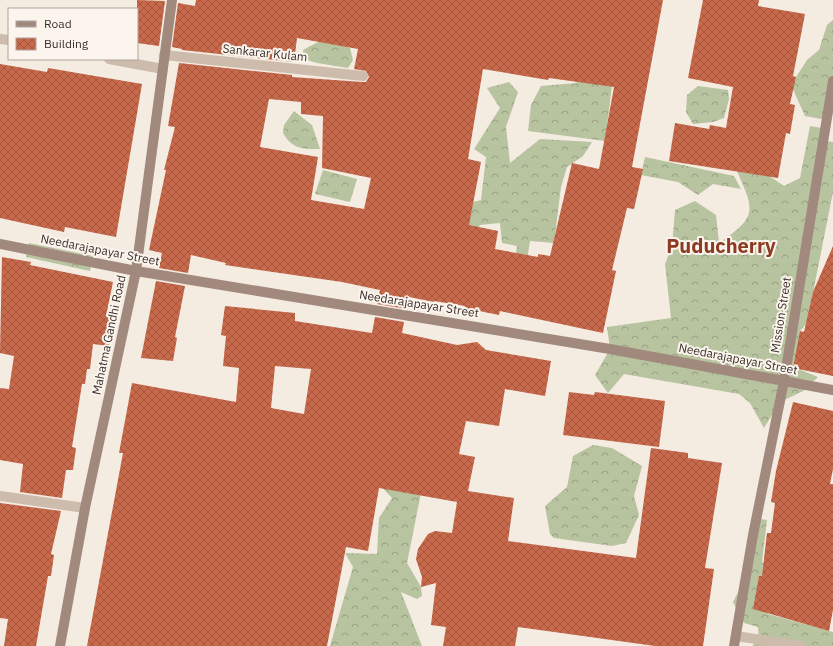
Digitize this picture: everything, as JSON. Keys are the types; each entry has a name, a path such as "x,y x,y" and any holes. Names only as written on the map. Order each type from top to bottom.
{"street":[{"name":"Mahatma Gandhi Road","path":"60,646 85,508 136,271 172,0"},
{"name":"Sankarar Kulam","path":"164,55 363,76"},
{"path":"114,60 163,69"},
{"name":"Mission Street","path":"735,641 784,382 833,81"},
{"name":"Needarajapayar Street","path":"0,244 136,271 610,349 833,390"},
{"path":"0,496 85,508"},
{"path":"735,641 801,646"}],"green space":[{"path":"833,20 833,112 827,120 805,116 791,85 807,60 819,50 827,25"},
{"path":"618,38 605,141 528,131 531,105 541,86 577,83 570,73"},
{"path":"318,42 335,42 350,48 353,60 348,68 317,63 304,59 303,50"},
{"path":"509,82 518,92 506,127 510,163 540,139 592,142 583,156 567,167 561,187 554,243 530,241 521,297 510,295 517,246 502,243 500,223 480,225 474,238 463,234 466,204 481,200 486,157 474,149 500,108 487,88"},
{"path":"698,86 728,90 729,99 724,118 713,122 693,124 686,112 687,95"},
{"path":"294,111 312,125 320,149 298,147 286,138 283,133 284,125"},
{"path":"810,126 828,129 826,141 833,142 833,192 807,323 800,331 798,369 818,377 803,391 780,402 764,428 750,403 739,394 624,374 608,393 595,375 610,349 607,327 671,318 665,264 672,247 675,210 695,201 716,215 719,243 741,226 747,219 749,211 747,194 736,169 750,163 784,186 800,178"},
{"path":"645,157 734,176 741,189 713,184 698,195 678,182 641,175"},
{"path":"323,170 357,179 350,202 315,194"},
{"path":"29,243 93,256 90,271 26,257"},
{"path":"593,445 612,448 642,466 634,496 639,515 626,543 612,546 554,538 550,534 545,506 567,487 573,456"},
{"path":"423,483 407,563 421,587 422,596 417,599 401,592 422,646 330,646 353,567 345,553 377,554 379,518 392,498 380,485"},
{"path":"761,519 767,520 762,562 772,573 765,603 768,614 833,632 833,646 752,646 759,640 758,627 744,623 733,602 748,573"}],"building":[{"path":"137,0 165,1 159,46 138,43"},
{"path":"196,0 663,0 632,167 643,169 634,209 627,208 612,270 616,271 603,333 500,311 499,315 464,308 465,306 409,297 407,309 377,304 380,290 342,282 225,265 226,263 191,255 188,273 159,268 162,253 149,250 166,170 164,170 175,127 168,126 179,63 292,75 292,77 366,82 369,77 366,71 354,69 358,49 297,38 294,62 182,50 172,47 178,3 195,6","holes":["483,69 548,80 549,78 614,87 599,169 572,163 550,256 538,254 538,257 495,249 498,231 469,225 481,162 468,159","269,99 301,102 301,114 323,116 322,168 371,178 364,209 311,200 318,157 260,147"]},
{"path":"703,0 759,0 758,6 805,14 793,76 796,77 790,104 795,105 790,134 786,133 778,178 669,161 675,123 709,129 710,125 726,128 733,87 688,78"},
{"path":"0,64 47,72 48,68 142,84 116,237 65,227 64,232 0,218"},
{"path":"833,246 833,376 793,368 800,331 804,332 813,292"},
{"path":"2,257 31,262 30,265 113,282 106,316 115,318 109,346 93,344 90,369 87,369 85,384 82,384 72,447 76,448 73,470 66,470 62,498 20,492 23,464 0,460 0,388 9,389 14,356 0,353"},
{"path":"156,281 185,286 175,337 177,338 173,361 141,358"},
{"path":"225,306 295,313 295,321 372,333 375,317 404,322 402,333 457,345 477,342 486,350 551,361 545,396 505,389 499,426 466,421 459,454 475,457 468,491 514,498 508,541 636,558 651,448 688,453 688,458 722,463 705,568 714,569 703,646 655,646 518,627 515,646 443,646 446,627 431,625 436,583 421,587 422,577 416,559 418,549 428,534 435,531 452,533 457,502 379,488 368,551 346,547 327,646 87,646 123,453 119,453 132,383 236,402 239,368 223,366 226,336 221,335","holes":["275,366 311,369 304,414 271,408"]},
{"path":"569,392 594,395 595,392 665,401 659,447 563,435"},
{"path":"793,402 833,411 833,469 830,484 833,484 833,610 829,631 753,609 759,576 762,576 767,533 771,533 775,503 771,502 776,471"},
{"path":"0,503 61,511 51,554 54,555 51,576 48,576 36,646 4,646 8,619 0,618"}],"district":[{"name":"Puducherry","path":"721,246"}]}
